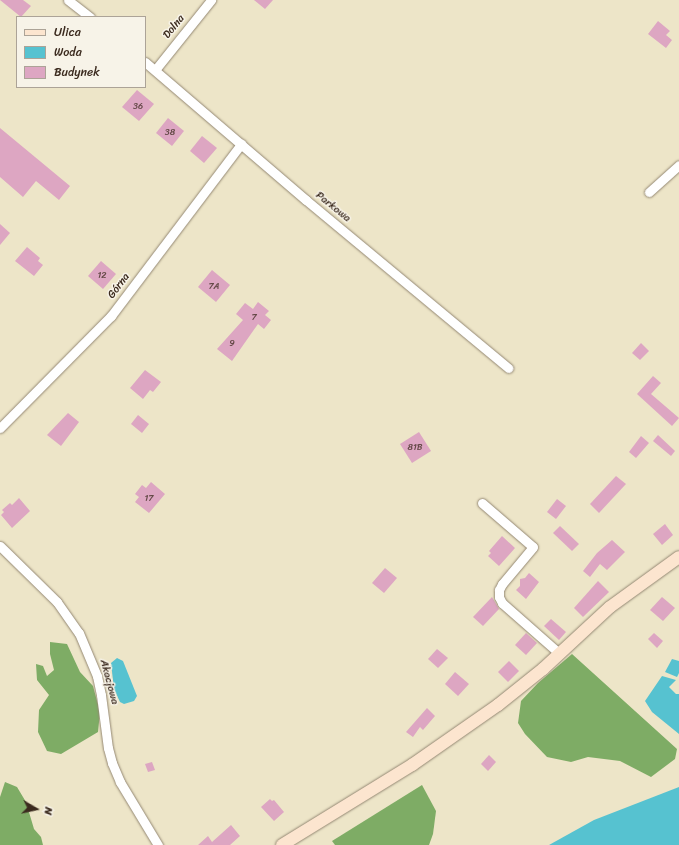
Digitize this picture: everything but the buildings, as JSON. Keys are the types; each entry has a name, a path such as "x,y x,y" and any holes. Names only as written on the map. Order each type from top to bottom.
{"street":[{"path":"68,0 89,16"},
{"name":"Dolna","path":"155,70 210,0"},
{"name":"Parkowa","path":"146,63 306,200 508,368"},
{"name":"Górna","path":"0,428 111,316 241,144"},
{"path":"648,192 679,165"},
{"path":"482,503 533,548 502,584 499,590 499,597 502,603 560,654"},
{"name":"Akacjowa","path":"0,546 57,602 79,633 94,669 102,694 108,748 112,763 120,782 158,845"},
{"path":"282,845 412,765 498,706 560,654 610,607 679,557"}],"green space":[{"path":"50,642 67,644 80,672 93,686 100,712 98,732 61,754 47,751 38,732 39,710 49,695 37,680 36,664 43,666 47,676 54,670 50,654"},
{"path":"572,654 677,749 675,759 651,777 620,761 588,757 571,762 547,757 525,734 518,723 521,701 538,683"},
{"path":"5,782 17,787 26,802 34,829 41,837 43,845 0,845 0,797"},
{"path":"422,785 436,811 433,834 429,845 335,845 332,841"}],"water":[{"path":"117,658 123,661 137,696 134,701 124,704 120,702 114,689 111,663"},
{"path":"672,659 679,661 679,673 677,677 665,672"},
{"path":"662,676 676,680 669,687 676,694 679,694 679,734 652,712 645,701"},
{"path":"679,787 679,845 549,845 594,820"}]}
